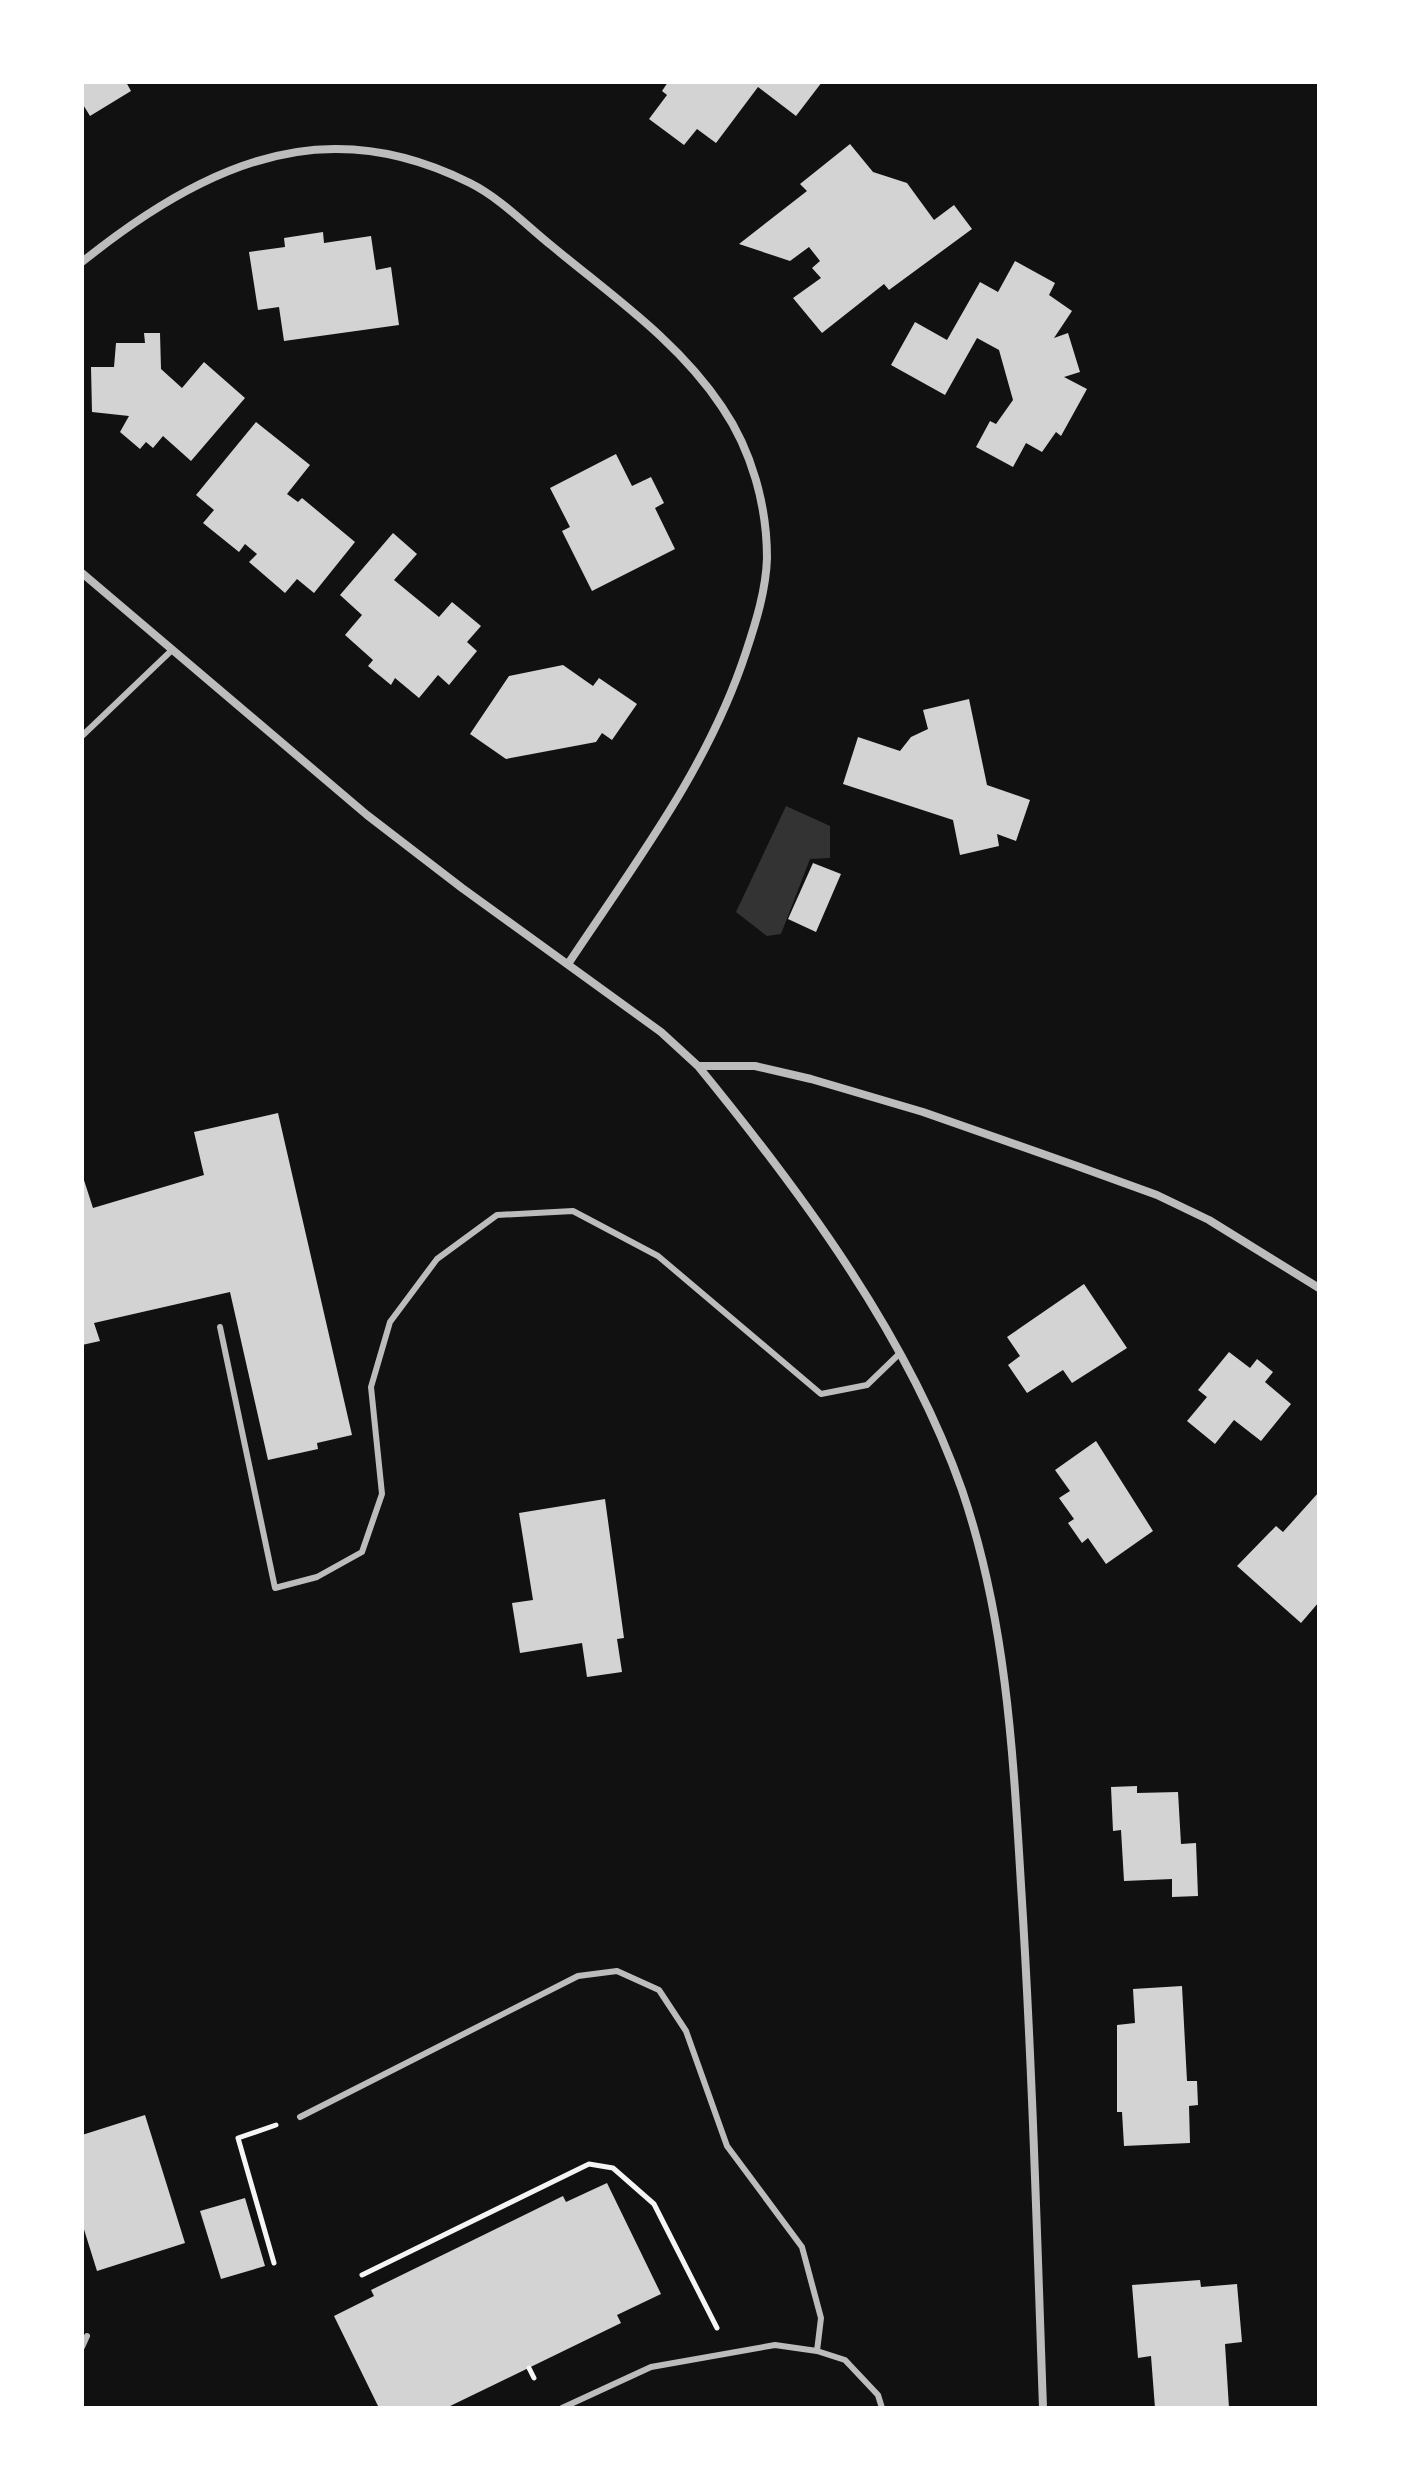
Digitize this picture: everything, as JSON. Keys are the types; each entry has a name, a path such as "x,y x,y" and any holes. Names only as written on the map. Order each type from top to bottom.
{"street":[{"path":"82,262 173,199 249,164 312,150 384,153 430,165 474,185 512,213 663,337 697,373 724,409 758,486 764,520 766,573 752,635 725,707 683,791 568,964"},
{"path":"82,573 367,815 661,1032 698,1066 839,1254 930,1415 961,1488 989,1580 1003,1654 1026,1959 1043,2408"},
{"path":"698,1066 755,1066 811,1079 923,1112 1117,1180 1209,1220 1319,1288"}],"lane":[{"path":"82,736 172,650"},
{"path":"220,1327 275,1588 317,1577 362,1552 382,1494 371,1387 390,1322 437,1259 497,1215 573,1211 658,1256 821,1394 867,1385 898,1355"},
{"path":"300,2117 578,1976 617,1971 659,1990 686,2031 727,2146 802,2247 821,2318 817,2351"},
{"path":"82,2347 87,2336"},
{"path":"562,2408 651,2367 775,2345 817,2351 845,2360 878,2395 882,2408"}],"path":[{"path":"274,2263 238,2138 300,2117"},
{"path":"362,2275 589,2164 613,2168 654,2204 718,2329"},
{"path":"529,2368 534,2378"}],"shaded area":[{"path":"786,806 830,826 830,858 810,859 781,934 767,936 736,912"}],"building":[{"path":"82,82 126,82 131,91 90,116 82,103"},
{"path":"668,82 822,82 796,116 758,87 716,143 697,129 684,145 649,119 667,95 662,91"},
{"path":"850,144 873,172 907,183 934,220 954,205 972,229 889,290 884,284 822,333 793,298 821,278 812,268 820,261 809,247 790,261 739,244 807,191 800,184"},
{"path":"323,232 324,243 371,236 376,270 391,267 399,325 284,341 279,307 258,310 249,252 285,247 284,238"},
{"path":"1015,261 1055,283 1049,295 1072,311 1054,338 1068,333 1080,372 1064,377 1087,389 1061,436 1056,432 1042,452 1026,443 1013,467 976,447 990,421 996,424 1013,400 999,350 977,338 945,395 891,365 915,322 947,340 980,282 998,292"},
{"path":"144,333 160,333 161,369 182,388 204,362 245,398 191,461 163,436 153,448 146,442 140,449 120,432 129,416 92,412 91,367 114,367 116,343 145,343"},
{"path":"256,422 310,465 287,494 298,502 302,498 355,542 314,593 297,579 285,593 249,562 257,554 245,544 239,552 203,523 214,510 196,495"},
{"path":"616,454 632,486 651,477 664,503 655,508 675,549 592,591 562,531 570,527 550,488"},
{"path":"393,533 417,554 394,580 439,617 452,602 481,626 467,642 477,651 449,685 438,675 419,698 395,678 391,685 368,666 373,660 345,635 362,615 340,595"},
{"path":"563,665 593,686 599,678 637,704 612,740 602,733 596,742 506,759 470,734 509,676"},
{"path":"969,699 987,785 1030,800 1016,841 997,834 999,846 960,855 953,820 843,784 858,737 900,751 911,737 928,729 923,710"},
{"path":"813,863 841,874 816,932 788,919"},
{"path":"278,1113 352,1435 317,1443 318,1449 268,1460 230,1292 94,1323 100,1341 82,1345 82,1174 93,1208 204,1175 194,1132"},
{"path":"1084,1284 1127,1348 1072,1383 1063,1370 1027,1393 1008,1365 1020,1356 1007,1337"},
{"path":"1229,1352 1250,1368 1257,1359 1273,1372 1265,1382 1291,1404 1261,1441 1234,1420 1215,1444 1187,1421 1207,1397 1198,1390"},
{"path":"1096,1441 1153,1531 1106,1564 1088,1538 1082,1543 1068,1523 1074,1519 1059,1498 1070,1491 1055,1470"},
{"path":"1319,1492 1319,1602 1301,1623 1237,1566 1276,1526 1283,1532"},
{"path":"605,1499 624,1638 617,1639 622,1672 587,1677 582,1643 520,1653 512,1603 533,1600 519,1513"},
{"path":"1137,1786 1137,1793 1178,1792 1181,1844 1196,1843 1198,1896 1172,1897 1172,1879 1124,1881 1121,1830 1113,1831 1111,1787"},
{"path":"1182,1986 1187,2081 1197,2081 1198,2105 1189,2106 1190,2143 1124,2146 1122,2112 1117,2112 1117,2025 1135,2023 1133,1989"},
{"path":"145,2115 185,2243 97,2271 82,2223 82,2135"},
{"path":"607,2183 661,2294 617,2315 621,2323 446,2408 379,2408 334,2316 374,2296 371,2290 563,2196 566,2202"},
{"path":"245,2198 265,2266 221,2279 200,2211"},
{"path":"1200,2280 1201,2287 1237,2284 1242,2342 1225,2344 1229,2408 1155,2408 1151,2356 1138,2358 1132,2285"}]}
